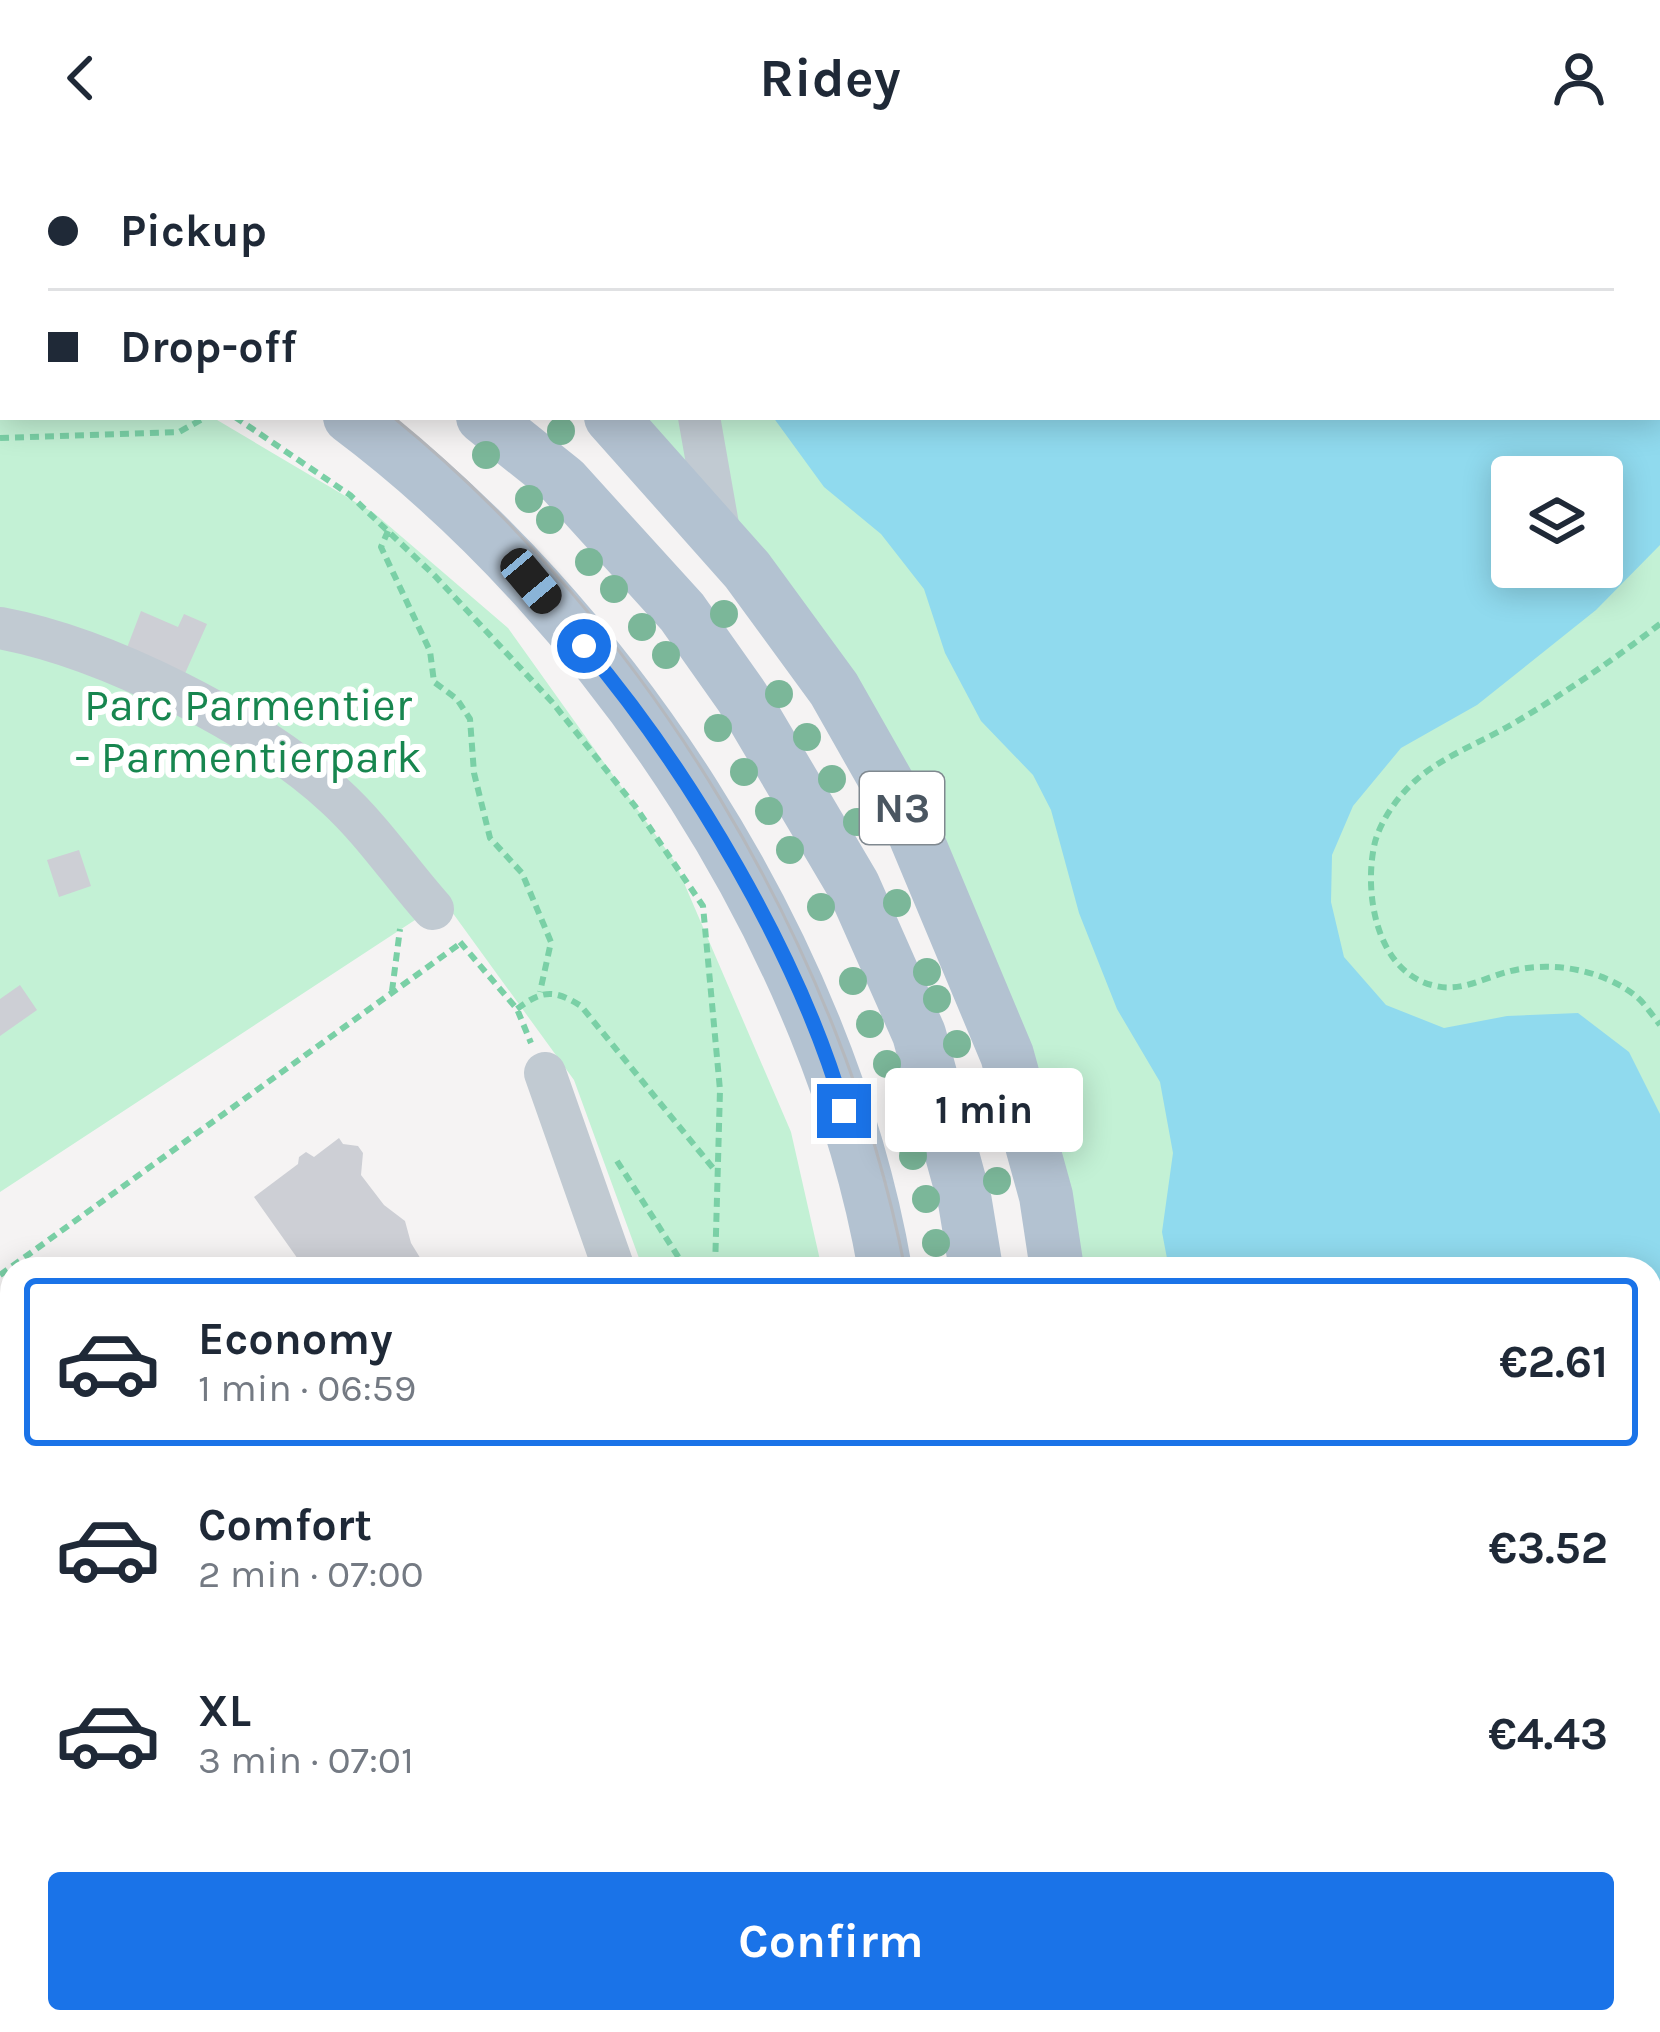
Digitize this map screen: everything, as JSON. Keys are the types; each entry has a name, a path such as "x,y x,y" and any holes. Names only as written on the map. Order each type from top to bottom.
{"main road":[{"path":"354,420 504,549 611,678 692,793 802,995 832,1069 882,1257"},
{"name":"N3","path":"487,420 563,481 682,612 742,697 853,885 920,1034 965,1202 974,1257"},
{"name":"N3","path":"614,420 747,570 834,689 910,823 1007,1055 1046,1196 1056,1257"}],"street":[{"path":"700,420 721,542"},
{"path":"0,628 126,669 238,723 337,798 420,894"},
{"path":"545,1073 610,1257"}],"path":[{"path":"0,438 179,432 201,420"},
{"path":"239,420 350,495 388,530 552,702 635,806 703,906 720,1090 716,1257"},
{"path":"388,530 381,547 430,651 434,682 458,699 470,719 473,773 490,838 522,873 551,942 540,992"},
{"path":"1660,624 1539,708 1416,779 1392,808 1376,839 1371,873 1376,921 1387,951 1435,986 1469,986 1512,970 1580,968 1636,996 1660,1025"},
{"path":"420,894 517,1009 545,1073"},
{"path":"392,991 420,894"},
{"path":"25,1257 460,943"},
{"path":"517,1009 540,992 560,993 581,1006 716,1171"},
{"path":"561,1120 619,1162 678,1257"}],"green space":[{"name":"Parc Parmentier - Parmentierpark","path":"0,420 217,420 374,513 508,628 675,862 791,1132 819,1257 639,1257 574,1080 444,901 0,1192"},
{"path":"646,420 1660,420 1660,1257 1076,1257 953,867"}],"water":[{"path":"775,420 1660,420 1660,545 1623,583 1623,456 1491,456 1491,588 1618,588 1477,705 1401,748 1353,806 1332,855 1331,902 1344,957 1386,1005 1444,1028 1507,1016 1578,1013 1629,1052 1660,1114 1660,1257 1167,1257 1162,1232 1173,1153 1160,1082 1117,1009 1079,913 1051,810 1033,775 981,721 945,653 924,589 881,534 824,487"}],"building":[{"path":"141,611 178,627 184,614 207,624 183,678 125,653"},
{"path":"79,850 91,886 59,897 47,860"},
{"path":"20,985 37,1010 0,1036 0,999"},
{"path":"339,1138 343,1144 358,1146 363,1153 361,1175 384,1205 405,1221 420,1257 296,1257 254,1197 298,1164 306,1152 314,1157"}],"tram line":[{"path":"396,420 485,500 571,592 650,692 721,800 782,913 834,1029 876,1149 902,1257"}],"route":[{"path":"584,646 692,793 749,892 802,995 844,1111"}]}
